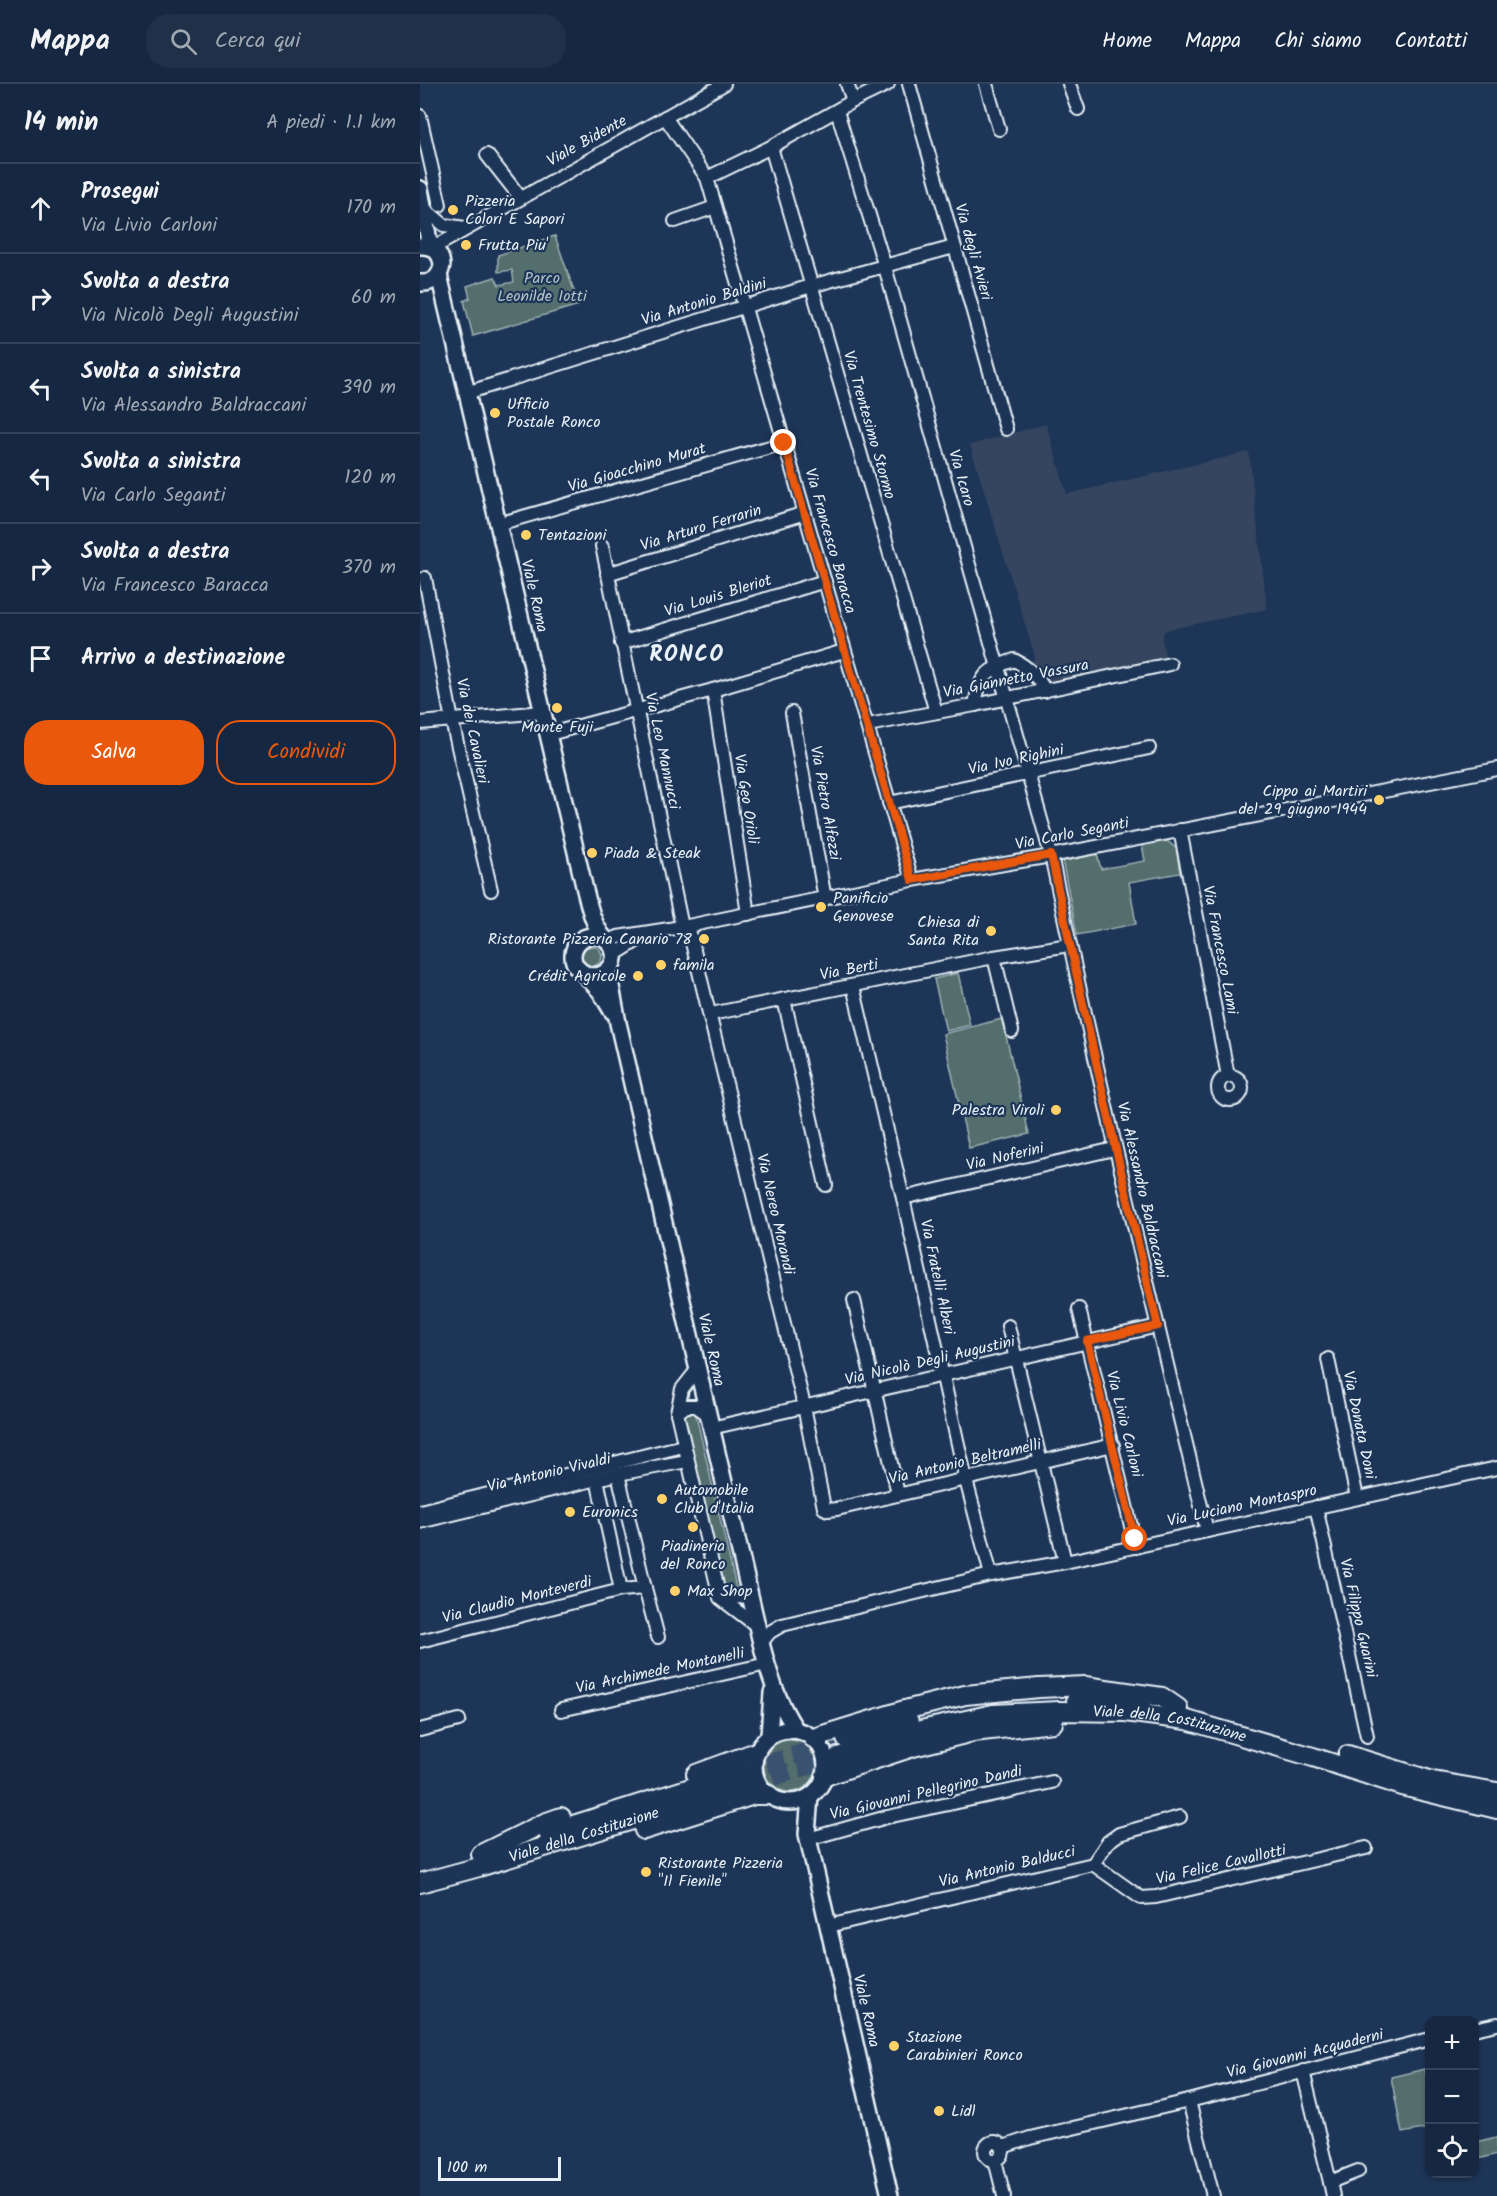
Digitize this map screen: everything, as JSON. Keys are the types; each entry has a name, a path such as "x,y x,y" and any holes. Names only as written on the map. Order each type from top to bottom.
{"highway":[{"path":"813,1738 901,1711 965,1695 1039,1688 1085,1686 1162,1697 1183,1714 1167,1723 1120,1718 1042,1723 973,1732 913,1747 825,1776"},
{"name":"Viale della Costituzione","path":"846,1739 931,1715 1002,1703 1112,1698 1290,1738 1433,1780 1497,1792"},
{"name":"Viale della Costituzione","path":"838,1757 921,1730 993,1714 1059,1711 1183,1714 1402,1785 1497,1809"},
{"path":"480,1861 544,1823 703,1772 756,1752"},
{"name":"Viale della Costituzione","path":"420,1883 480,1861 744,1779"},
{"path":"480,1861 541,1860 715,1809 754,1795 777,1798"},
{"name":"Viale della Costituzione","path":"420,1873 480,1861"}],"main road":[{"path":"420,189 432,207 430,263"},
{"path":"420,229 432,207"},
{"name":"Viale Roma","path":"430,263 441,298 449,309 466,393 585,890 594,921 609,944"},
{"name":"Viale Roma","path":"579,941 584,924 585,890"},
{"path":"591,935 609,944 608,970 596,976 583,973 575,964 573,952 579,941 591,935"},
{"name":"Viale Roma","path":"608,970 697,1370 761,1643 772,1687 782,1709 796,1730"},
{"name":"Viale Roma","path":"583,973 600,991 618,1021"},
{"name":"Viale Roma","path":"769,1736 772,1687"},
{"path":"796,1730 813,1738 820,1745 825,1755 825,1776 816,1791 802,1800 777,1798 760,1787 755,1776 756,1752 769,1736 777,1731 796,1730"},
{"name":"Viale Roma","path":"810,1796 807,1836 890,2196"},
{"name":"Viale Roma","path":"777,1798 807,1836"}],"street":[{"name":"Viale Bidente","path":"430,263 466,228 724,84"},
{"path":"847,84 853,101"},
{"path":"707,178 771,147 888,84"},
{"name":"Via degli Avieri","path":"909,84 1006,429"},
{"path":"986,84 999,129"},
{"path":"1069,84 1078,109"},
{"name":"Via Icaro","path":"837,111 885,267 1051,855"},
{"path":"420,116 432,207 444,225 466,228"},
{"name":"Via Francesco Baracca","path":"665,117 707,178 912,880"},
{"name":"Via Trentesimo Stormo","path":"771,147 936,712"},
{"path":"487,155 520,197"},
{"path":"675,221 715,207"},
{"name":"Via Antonio Baldini","path":"466,393 811,286 954,247"},
{"name":"Via Gioacchino Murat","path":"498,524 784,443"},
{"name":"Via Arturo Ferrarin","path":"607,574 805,513"},
{"name":"Via Leo Mannucci","path":"602,546 621,643 685,927"},
{"name":"Via dei Cavalieri","path":"425,578 452,722 491,890"},
{"name":"Via Louis Bleriot","path":"621,643 825,581"},
{"path":"557,732 713,690 844,651"},
{"path":"975,705 977,688 986,674 996,666 1014,660 1026,666 1041,681 1045,690"},
{"name":"Via Giannetto Vassura","path":"868,725 1006,699 1170,664"},
{"name":"Via Geo Orioli","path":"713,690 747,914"},
{"path":"420,723 452,722 542,712"},
{"name":"Via Pietro Alfezzi","path":"792,713 825,899"},
{"name":"Via Ivo Righini","path":"889,803 1149,748"},
{"name":"Via Carlo Seganti","path":"609,944 638,939 652,933 912,880 1497,769"},
{"name":"Via Francesco Lami","path":"1180,830 1228,1076"},
{"name":"Via Alessandro Baldraccani","path":"1051,855 1114,1149 1207,1531"},
{"name":"Via Nereo Morandi","path":"685,927 711,1014 804,1406 823,1506 826,1509"},
{"name":"Via Berti","path":"711,1014 994,957 1069,945"},
{"path":"994,957 1012,1031"},
{"name":"Via Fratelli Alberi","path":"854,986 966,1480 991,1575"},
{"path":"784,999 826,1185"},
{"name":"Via Noferini","path":"903,1198 1114,1149"},
{"path":"854,1300 898,1494"},
{"name":"Via Livio Carloni","path":"1079,1309 1136,1546"},
{"path":"1008,1326 1065,1562"},
{"name":"Via Nicolò Degli Augustini","path":"709,1421 804,1406 875,1391 1158,1326"},
{"name":"Via Donata Doni","path":"1328,1359 1357,1498"},
{"path":"697,1370 682,1389 677,1413 720,1598 756,1619 782,1624"},
{"path":"677,1413 686,1406 696,1406 709,1421"},
{"name":"Via Antonio Beltramelli","path":"826,1509 837,1509 1113,1445"},
{"name":"Via Antonio Vivaldi","path":"420,1511 683,1446"},
{"name":"Via Antonio Vivaldi","path":"420,1522 618,1474 687,1461"},
{"name":"Via Luciano Montaspro","path":"761,1643 770,1632 782,1624 991,1575 1065,1562 1497,1468"},
{"path":"618,1474 658,1637"},
{"path":"597,1479 621,1590"},
{"name":"Via Filippo Guarini","path":"1316,1507 1367,1736"},
{"name":"Via Claudio Monteverdi","path":"420,1641 621,1590 645,1588"},
{"path":"723,1600 750,1595"},
{"name":"Via Archimede Montanelli","path":"561,1710 767,1664"},
{"path":"420,1730 459,1720"},
{"name":"Via Giovanni Pellegrino Dandi","path":"807,1836 1052,1782"},
{"name":"Via Antonio Balducci","path":"828,1926 1093,1864 1108,1842 1119,1834 1180,1817"},
{"name":"Via Felice Cavallotti","path":"1093,1864 1141,1898 1149,1898 1365,1848"},
{"path":"1479,2028 1497,2024"},
{"name":"Via Giovanni Acquaderni","path":"1004,2196 995,2160 987,2157 985,2152 986,2146 991,2142 997,2142 1003,2147 1024,2139 1189,2101 1425,2040"},
{"path":"1303,2071 1333,2196"},
{"path":"1189,2101 1213,2196"},
{"path":"1330,2182 1358,2171"}],"shaded area":[{"path":"1046,424 1067,494 1249,452 1267,609 1166,630 1162,640 1167,663 1049,685 1029,666 1035,657 970,445"}],"green space":[{"name":"Parco Leonilde Iotti","path":"555,236 579,305 473,336 464,301 470,298 467,286 495,277 499,285 514,282 512,270 498,272 498,255"},
{"path":"1167,841 1176,848 1180,873 1129,882 1136,924 1077,935 1064,861 1097,854 1101,869 1145,861 1142,845"},
{"path":"592,946 599,949 602,956 599,963 592,966 585,963 582,956 585,949"},
{"path":"958,973 970,1025 946,1031 934,979"},
{"path":"1002,1019 1029,1134 969,1148 943,1034"},
{"path":"687,1411 696,1415 736,1587 730,1595 725,1593 683,1415"},
{"path":"785,1740 795,1740 805,1744 812,1751 816,1766 812,1781 805,1788 795,1792 785,1792 775,1788 768,1781 764,1771 764,1761 768,1751 775,1744"},
{"path":"1425,2069 1425,2129 1402,2133 1391,2077"},
{"path":"1497,2137 1497,2154 1479,2159 1479,2141"}],"tunnel":[{"path":"741,1772 846,1739"},
{"path":"747,1785 838,1757"}],"place":[{"name":"Pizzeria Colori E Sapori","path":"453,210"},
{"name":"Frutta Piu'","path":"466,245"},
{"name":"Ufficio Postale Ronco","path":"495,413"},
{"name":"Tentazioni","path":"526,535"},
{"name":"Monte Fuji","path":"557,708"},
{"name":"Cippo ai Martiri del 29 giugno 1944","path":"1379,800"},
{"name":"Piada & Steak","path":"592,853"},
{"name":"Panificio Genovese","path":"821,907"},
{"name":"Chiesa di Santa Rita","path":"991,931"},
{"name":"Ristorante Pizzeria Canario 78","path":"704,939"},
{"name":"famila","path":"661,965"},
{"name":"Crédit Agricole","path":"638,976"},
{"name":"Palestra Viroli","path":"1056,1110"},
{"name":"Automobile Club d'Italia","path":"662,1499"},
{"name":"Euronics","path":"570,1512"},
{"name":"Piadineria del Ronco","path":"693,1527"},
{"name":"Max Shop","path":"675,1591"},
{"name":"Ristorante Pizzeria \"Il Fienile\"","path":"646,1872"},
{"name":"Stazione Carabinieri Ronco","path":"894,2046"},
{"name":"Lidl","path":"939,2111"}],"district":[{"name":"RONCO","path":"687,655"}],"route":[{"path":"784,443 912,880 1051,855 1114,1149 1158,1326 1087,1341 1135,1539"}]}
